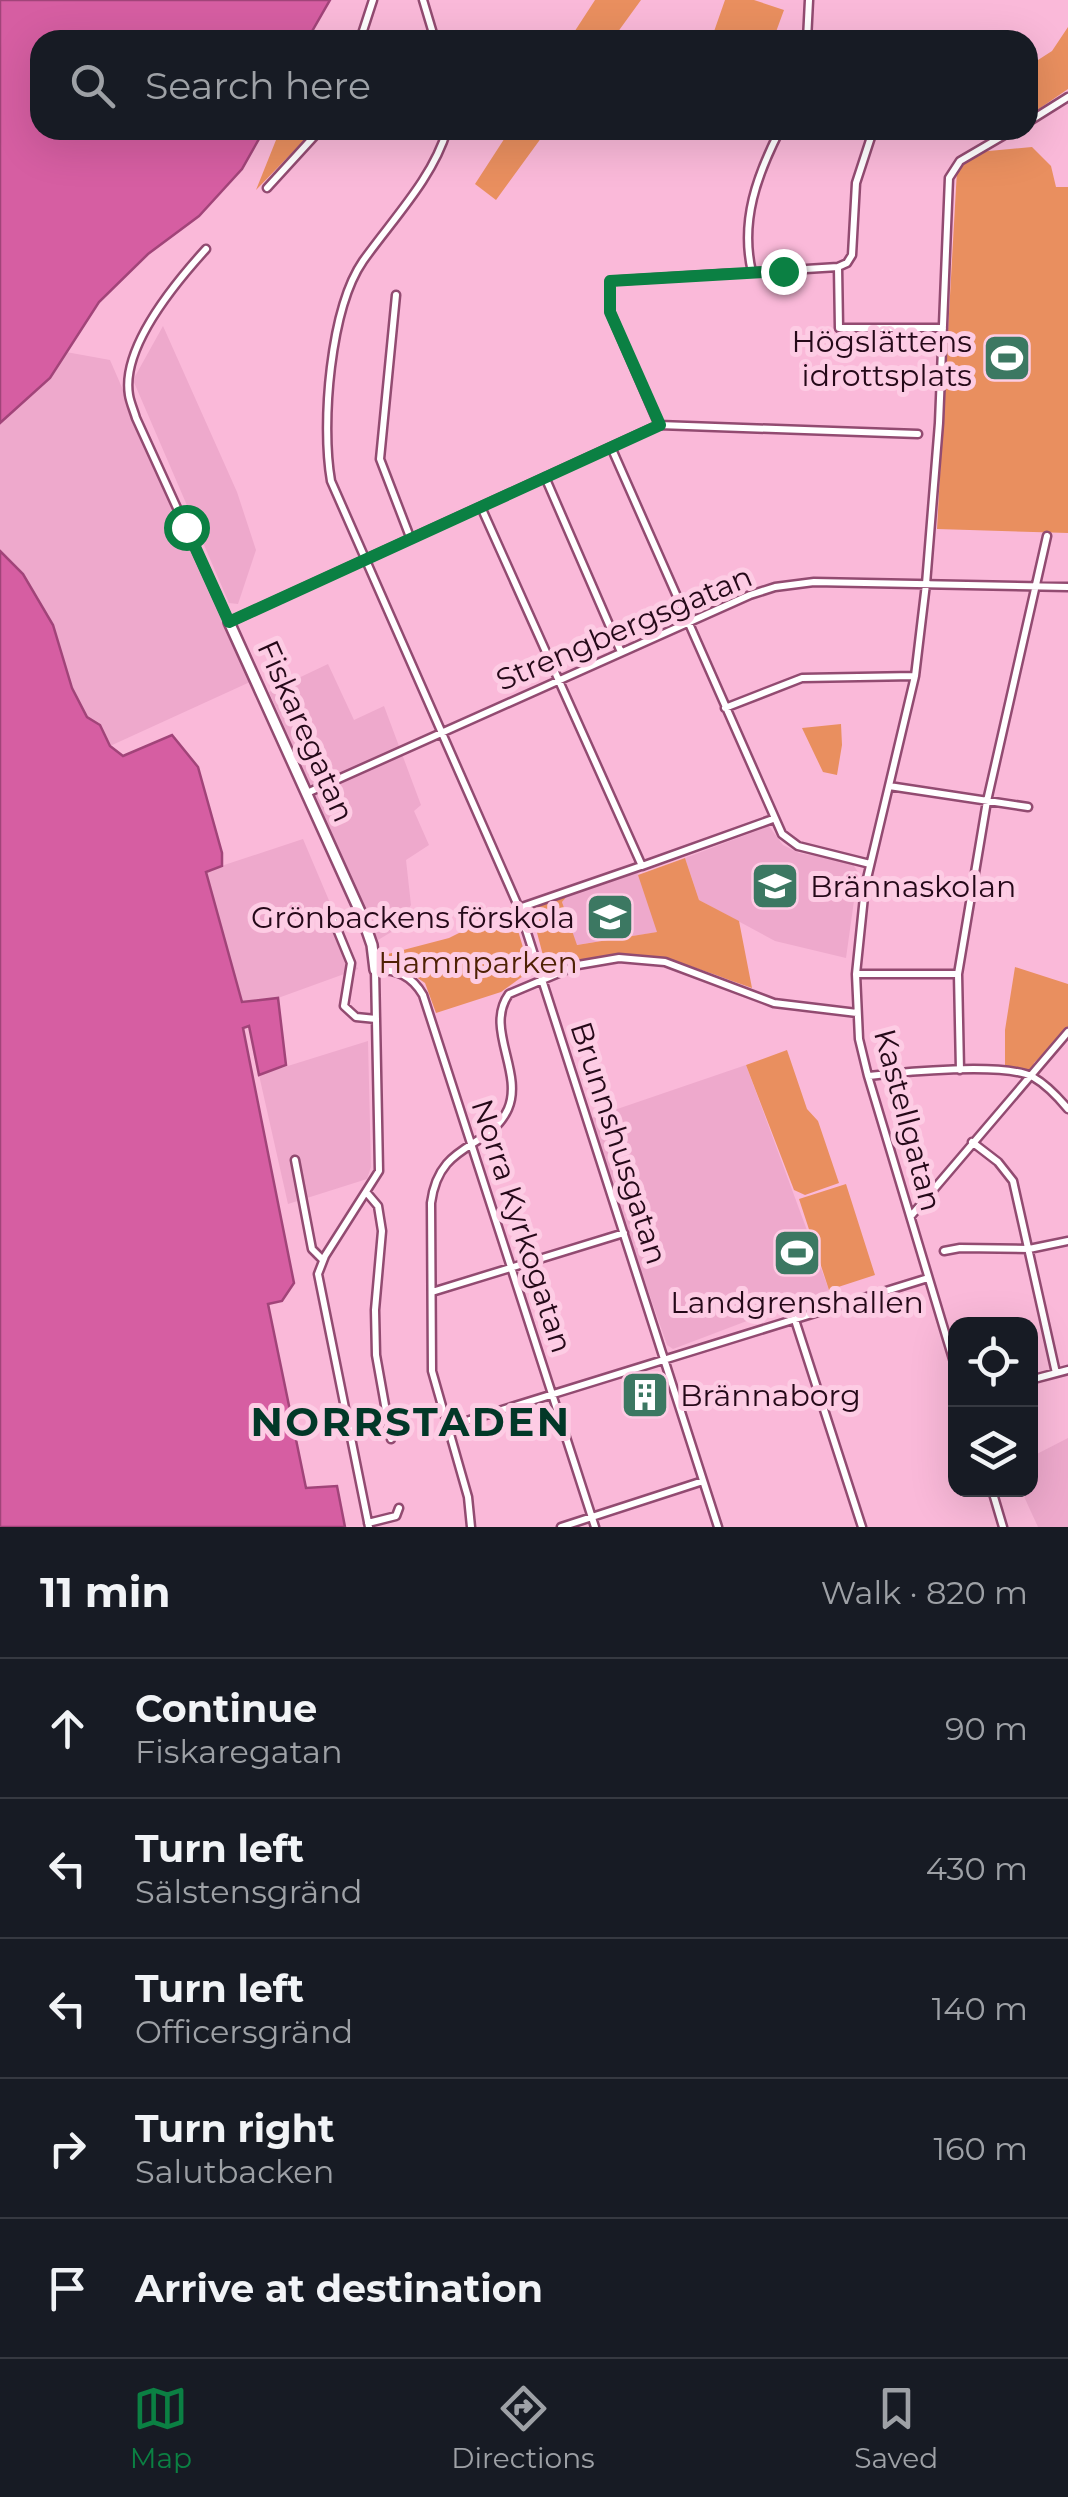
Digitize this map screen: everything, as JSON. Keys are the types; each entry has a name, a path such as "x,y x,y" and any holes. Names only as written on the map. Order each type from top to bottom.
{"street":[{"path":"363,30 373,0"},
{"path":"423,0 432,30"},
{"path":"808,30 809,0"},
{"path":"1038,116 1068,97"},
{"path":"267,188 311,140"},
{"name":"Brunnshusgatan","path":"443,140 435,160 358,268 341,310 328,427 328,464 339,502 520,908 718,1527"},
{"path":"752,272 748,242 752,196 776,140"},
{"path":"660,425 610,312 610,281 838,267 847,263 852,254 856,183 870,140"},
{"name":"Kastellgatan","path":"948,1343 868,1076 857,1013 856,974 859,918 914,676 926,584 944,328 949,178 960,161 996,140"},
{"name":"Fiskaregatan","path":"206,249 182,275 146,330 132,367 129,394 136,418 368,934 375,970"},
{"path":"838,267 840,328 944,328"},
{"path":"396,295 380,458 410,537"},
{"path":"229,622 660,425 918,434"},
{"path":"612,447 774,819 791,843 870,864"},
{"path":"544,477 622,652"},
{"path":"481,506 641,865"},
{"path":"960,1070 958,974 987,801 1047,536"},
{"name":"Strengbergsgatan","path":"307,794 750,595 795,583 1068,587"},
{"path":"725,708 802,678 914,676"},
{"path":"889,786 1028,807"},
{"path":"520,908 774,819"},
{"path":"332,917 350,963 344,1006 356,1017 376,1020"},
{"path":"471,1527 468,1497 446,1427 430,1352 433,1185 444,1164 500,1121 508,1109 511,1079 501,1026 504,1001 523,985 598,960 642,959 665,962 774,1003 857,1013"},
{"path":"375,970 380,1172 323,1260 318,1280 369,1525 396,1516 399,1508"},
{"name":"Norra Kyrkogatan","path":"375,970 404,974 423,995 594,1527"},
{"path":"856,974 958,974"},
{"path":"910,1216 1068,1032"},
{"path":"868,1076 918,1070 1030,1075 1056,1094 1068,1109"},
{"path":"972,1142 1009,1172 1056,1372"},
{"path":"295,1160 312,1249 323,1260"},
{"path":"367,1192 378,1206 382,1231 374,1310 376,1354 391,1439"},
{"path":"432,1292 624,1233"},
{"path":"944,1252 960,1248 1029,1249 1068,1241"},
{"path":"446,1427 928,1278"},
{"path":"794,1320 862,1527"},
{"path":"1038,1378 1068,1370"},
{"path":"561,1527 703,1482"},
{"path":"994,1497 1004,1527"}],"shaded area":[{"path":"0,0 330,0 313,30 30,30 30,140 258,140 242,169 199,216 148,254 99,302 50,378 0,423"},
{"path":"163,326 237,492 256,550 238,604 229,603 133,380"},
{"path":"66,352 110,360 250,682 110,746 100,725 87,717 72,688 53,625 23,574 0,551 0,423 50,378"},
{"path":"0,551 23,574 53,625 72,688 87,717 100,725 110,746 123,756 172,735 198,767 222,853 222,866 206,872 242,1002 278,998 286,1065 259,1075 249,1026 243,1028 294,1283 282,1301 268,1304 306,1488 337,1486 345,1527 0,1527"},
{"path":"328,664 354,720 384,706 421,805 414,811 429,845 406,860 411,905 398,928 378,940 269,692"},
{"name":"Brännaskolan","path":"769,826 783,845 799,853 852,863 858,872 846,958 775,941 699,900 685,858"},
{"path":"303,839 358,969 278,998 242,1003 206,871"},
{"name":"Grönbackens förskola","path":"637,870 658,932 576,945 562,902 569,894"},
{"path":"368,1041 371,1167 367,1179 288,1204 259,1075"},
{"path":"746,1065 829,1290 673,1349 667,1345 588,1119"},
{"path":"1068,1438 1068,1527 1038,1527 1024,1497 1038,1497 1038,1453"}],"green space":[{"path":"595,0 641,0 619,30 576,30"},
{"path":"725,0 754,0 784,10 777,30 714,30"},
{"path":"1068,27 1068,89 1038,110 1038,60 1052,51"},
{"path":"276,140 304,140 256,190"},
{"path":"504,140 540,140 496,200 475,184"},
{"name":"Högslättens idrottsplats","path":"1032,147 1051,166 1056,187 1068,187 1068,533 937,529 957,170 978,152"},
{"path":"841,724 837,775 823,772 802,728"},
{"path":"685,858 699,900 739,921 752,988 654,957 609,956 552,968 545,963 530,906 569,894 562,902 577,945 657,932 638,875"},
{"name":"Hamnparken","path":"511,907 530,971 501,992 436,1013 425,983 384,955 449,938"},
{"path":"1015,967 1068,984 1068,1029 1034,1063 1032,1070 1005,1067 1005,1030"},
{"path":"787,1050 807,1109 818,1121 839,1183 805,1195 794,1190 746,1065"},
{"path":"846,1184 875,1275 829,1290 799,1199"}],"place":[{"name":"Högslättens idrottsplats","path":"1007,358"},
{"name":"Brännaskolan","path":"775,886"},
{"name":"Grönbackens förskola","path":"610,917"},
{"name":"Landgrenshallen","path":"797,1253"},
{"name":"Brännaborg","path":"645,1395"}],"district":[{"name":"NORRSTADEN","path":"411,1421"}],"route":[{"path":"186,527 229,622 296,588 660,425 610,312 610,281 783,271"}]}
